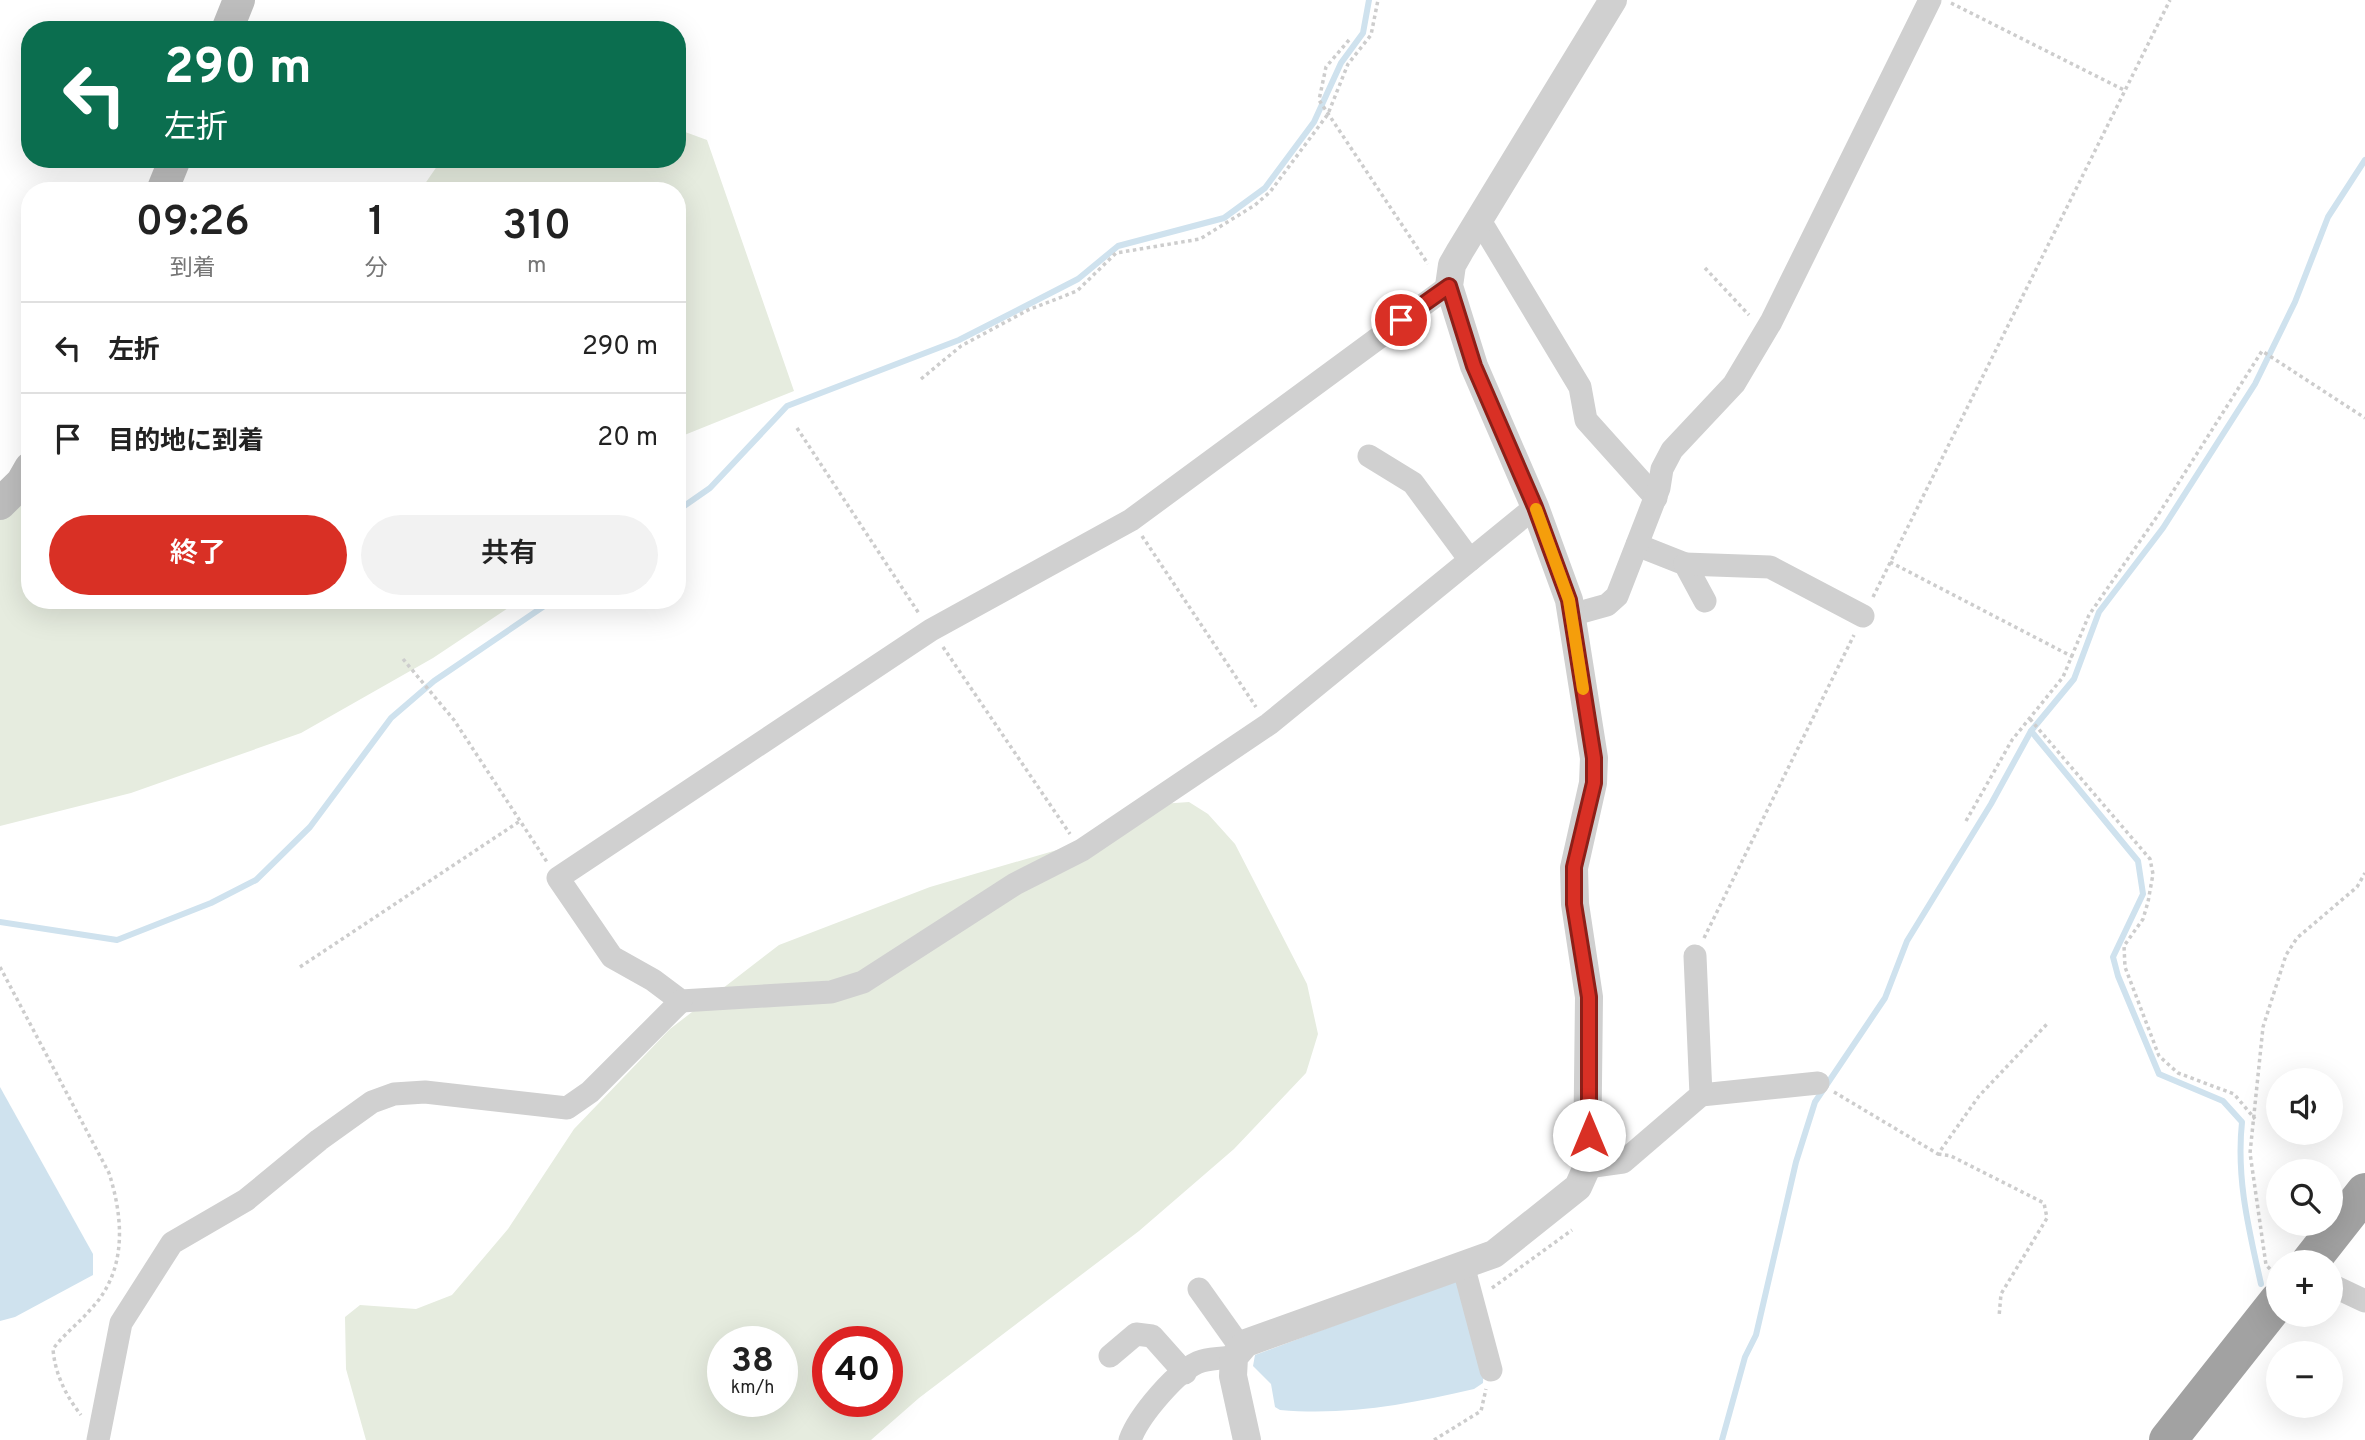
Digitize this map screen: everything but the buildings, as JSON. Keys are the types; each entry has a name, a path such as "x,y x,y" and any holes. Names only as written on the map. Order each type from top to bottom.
{"highway":[{"path":"2319,1250 2365,1192"},
{"path":"2343,1256 2365,1228"},
{"path":"2168,1440 2266,1316"},
{"path":"2194,1440 2285,1327"}],"main road":[{"path":"231,21 239,0"},
{"path":"0,504 21,483"}],"street":[{"path":"1130,1440 1136,1424 1152,1401 1199,1362 1238,1353 1263,1334 1494,1254 1578,1188 1587,1167 1589,997 1574,904 1574,867 1594,783 1594,758 1571,615 1535,507 1474,366 1449,282 1452,265 1613,0"},
{"path":"1571,615 1591,612 1607,605 1617,596 1656,498 1662,469 1672,450 1734,384 1765,332 1930,0"},
{"path":"1478,223 1485,229 1580,387 1586,420 1656,498"},
{"path":"1449,282 1131,520 931,630 558,878 612,957 653,980 681,1001 831,992 863,982 1015,884 1082,850 1269,724 1535,507"},
{"path":"1369,456 1413,483 1470,560"},
{"path":"1637,545 1685,564 1770,567 1863,616"},
{"path":"1685,564 1705,601"},
{"path":"1695,956 1701,1096"},
{"path":"99,1433 121,1323 172,1244 246,1200 330,1132 372,1102 394,1094 425,1092 566,1108 590,1092 681,1001"},
{"path":"1587,1167 1623,1162 1701,1096 1818,1083"},
{"path":"1463,1265 1491,1368"},
{"path":"1199,1289 1238,1353 1233,1376 1247,1440"},
{"path":"2343,1291 2365,1301"},
{"path":"1110,1356 1136,1334 1152,1336 1185,1373"}],"path":[{"path":"921,379 961,346 1028,310 1077,291 1116,253 1200,239 1255,205 1270,192 1328,114 1348,64 1371,35 1378,0"},
{"path":"1944,0 2124,90"},
{"path":"1695,956 2170,0"},
{"path":"1349,40 1326,67 1319,100 1432,271 1449,282"},
{"path":"1705,268 1765,332"},
{"path":"1966,821 2012,740 2063,677 2089,615 2158,515 2262,351 2365,418"},
{"path":"797,428 1082,850"},
{"path":"1131,520 1269,724"},
{"path":"1890,562 2073,657"},
{"path":"403,659 454,720 558,878"},
{"path":"2030,718 2150,859 2153,874 2143,919 2124,946 2125,967 2159,1056 2178,1073 2234,1094 2255,1119"},
{"path":"300,967 520,821"},
{"path":"2266,1265 2250,1153 2255,1119 2257,1060 2263,1027 2286,955 2297,937 2357,887 2365,873"},
{"path":"0,967 109,1173 118,1201 122,1236 117,1261 105,1292 53,1349 54,1365 69,1399 99,1433"},
{"path":"1938,1154 1979,1096 2047,1024"},
{"path":"1818,1083 1938,1154 1951,1156 2044,1203 2047,1218 2001,1294 1999,1317"},
{"path":"1473,1301 1573,1230"},
{"path":"1434,1440 1481,1411 1491,1368"}],"shaded area":[{"path":"686,132 707,140 794,391 686,434 686,182 426,182 436,168 686,168"},
{"path":"21,498 21,609 506,609 433,658 301,733 131,793 0,826 0,503"},
{"path":"1189,802 1208,814 1235,844 1307,984 1318,1034 1306,1073 1234,1149 1139,1231 903,1412 903,1326 812,1326 812,1417 897,1417 871,1440 366,1440 346,1369 345,1317 360,1305 416,1309 452,1295 508,1229 574,1129 670,1029 779,945 930,887 1074,845 1161,804"}],"water":[{"path":"0,1087 93,1254 93,1275 15,1317 0,1321"},
{"path":"1459,1279 1484,1362 1483,1383 1474,1389 1354,1410 1305,1411 1280,1410 1275,1407 1271,1384 1253,1366 1255,1355"}],"waterway":[{"path":"686,505 710,488 787,406 959,340 1078,279 1118,246 1224,218 1265,188 1314,122 1341,63 1363,33 1369,0"},
{"path":"1722,1440 1745,1357 1756,1335 1796,1162 1815,1102 1885,998 1907,941 1991,804 2031,731 2074,679 2099,612 2163,528 2255,384 2295,302 2328,217 2365,160"},
{"path":"0,922 117,940 211,903 256,880 310,827 391,718 434,681 540,609"},
{"path":"2031,731 2138,861 2143,894 2113,957 2118,976 2159,1074 2223,1101 2242,1122 2242,1184 2261,1284"}],"slow traffic":[{"path":"1536,509 1569,600 1583,689"}],"route":[{"path":"1401,320 1449,286 1474,366 1535,507 1569,600 1594,758 1594,783 1574,867 1574,904 1589,997 1589,1135"}]}
